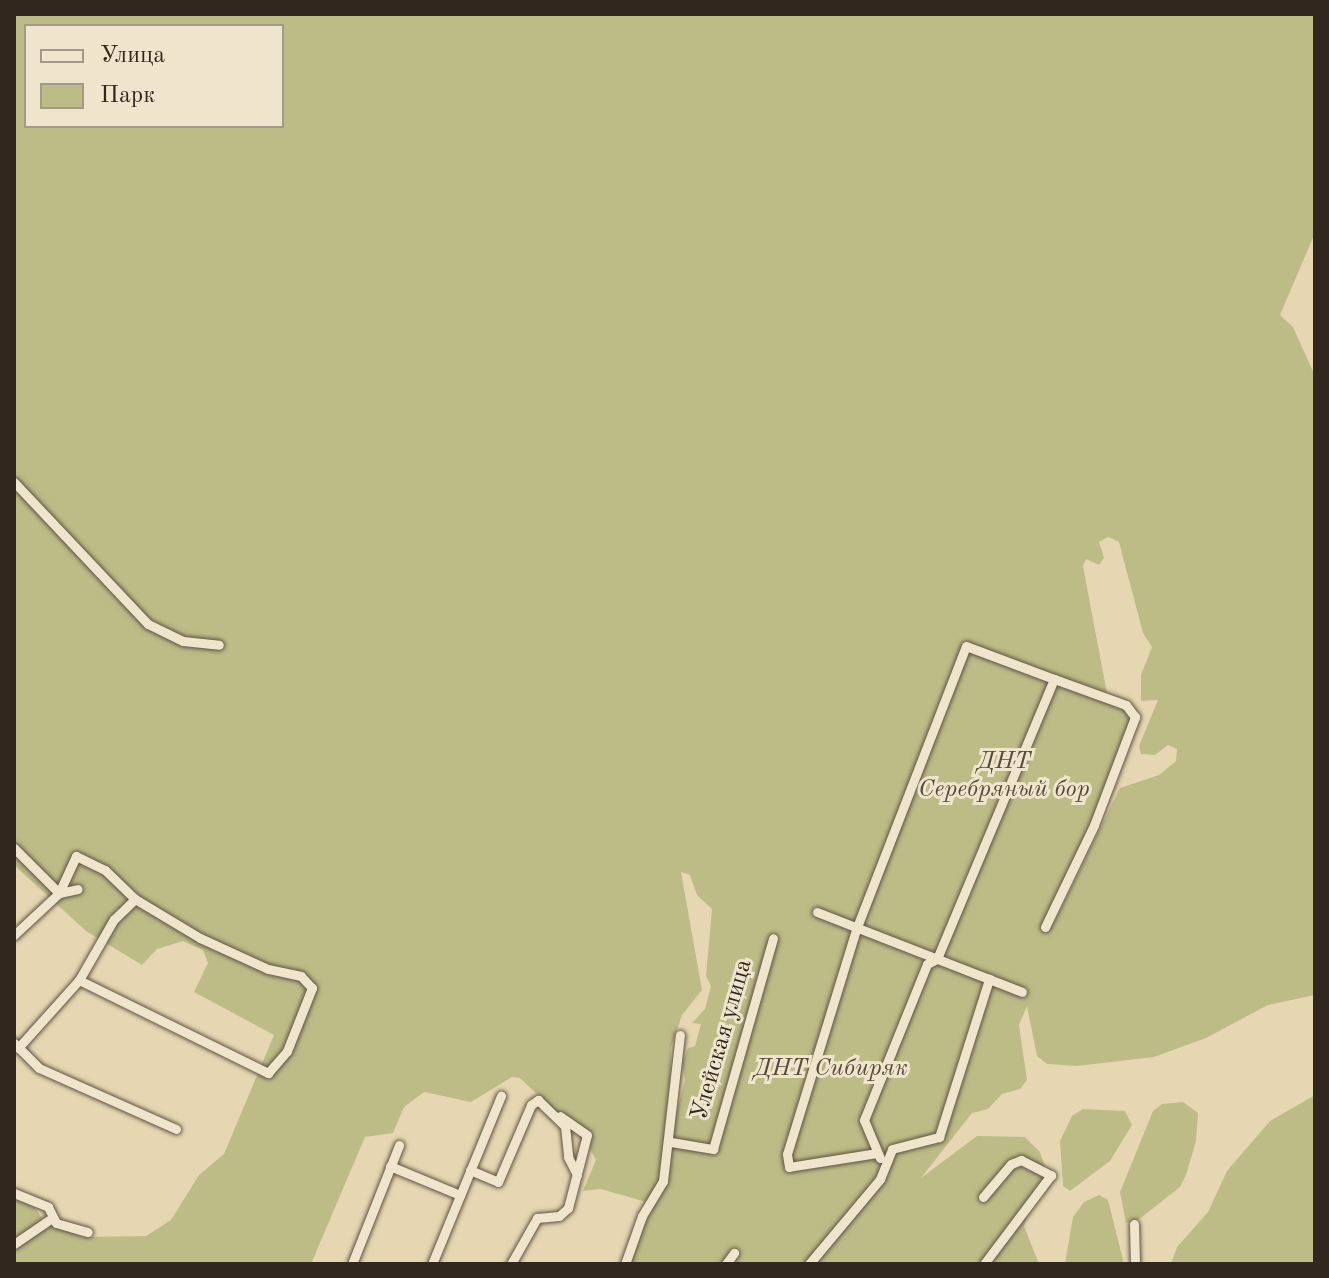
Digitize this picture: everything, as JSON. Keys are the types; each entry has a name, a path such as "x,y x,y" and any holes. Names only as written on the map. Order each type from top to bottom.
{"street":[{"path":"14,482 148,624 183,641 219,645"},
{"path":"877,1153 789,1167 787,1154 857,927 966,646 1126,705 1135,717 1094,825 1045,927"},
{"path":"887,1167 877,1153 864,1120 927,964 937,959 1054,679"},
{"path":"14,848 59,893"},
{"path":"14,935 59,893 76,856 105,870 135,899 200,938 308,981 312,988 287,1051 268,1073 79,980"},
{"path":"59,893 78,889"},
{"path":"135,899 114,919 79,980 16,1045 39,1068 176,1129"},
{"path":"817,912 1022,992"},
{"name":"Улейская улица","path":"671,1142 711,1151 773,938"},
{"path":"809,1264 887,1167 892,1149 939,1137 989,979"},
{"path":"625,1264 663,1181 671,1142 680,1035"},
{"path":"432,1264 501,1096"},
{"path":"470,1170 498,1182 531,1105 538,1100 587,1135 568,1208 559,1216 537,1218 511,1264"},
{"path":"557,1114 568,1134 568,1157 577,1175"},
{"path":"352,1264 399,1145"},
{"path":"983,1197 1011,1164 1021,1160 1051,1175 984,1264"},
{"path":"390,1166 460,1195"},
{"path":"14,1193 48,1207 52,1218 88,1232"},
{"path":"14,1244 52,1218"},
{"path":"1134,1224 1135,1264"},
{"path":"726,1264 734,1253"}],"green space":[{"path":"14,14 1315,14 1315,233 1280,315 1293,327 1315,376 1315,995 1268,1005 1206,1038 1154,1057 1077,1066 1047,1064 1037,1056 1027,1006 1019,1025 1027,1080 1020,1089 1002,1094 988,1109 972,1113 921,1178 977,1136 1025,1137 1040,1152 1051,1186 1030,1208 1024,1226 1039,1264 622,1264 646,1202 601,1189 583,1191 596,1160 586,1141 520,1078 512,1077 471,1102 424,1092 404,1107 393,1133 365,1137 311,1264 14,1264 14,1197 35,1208 44,1221 82,1237 146,1236 171,1220 199,1175 224,1154 274,1035 194,992 208,963 203,950 183,941 157,949 142,965 86,931 14,865","holes":["1108,537 1119,542 1143,633 1152,647 1141,675 1141,701 1158,700 1139,746 1141,754 1155,755 1168,745 1177,749 1176,761 1159,775 1120,788 1052,927 1137,716 1109,704 1083,566 1086,559 1099,565 1104,558 1099,542","681,872 690,875 697,895 712,909 706,976 711,986 705,1009 692,1023 701,1024 695,1046 688,1048 682,1063 685,1080 669,1142 671,1047 682,1015 702,990"]},
{"path":"1315,1095 1315,1264 1171,1264 1177,1247 1208,1212 1227,1171 1270,1121"},
{"path":"1183,1102 1198,1113 1196,1141 1186,1175 1180,1187 1138,1220 1126,1223 1120,1192 1153,1111 1162,1104"},
{"path":"1083,1109 1125,1111 1132,1125 1110,1161 1070,1191 1063,1186 1060,1141 1072,1116"},
{"path":"1099,1195 1108,1200 1124,1264 1065,1264 1073,1217 1084,1202"}],"park label":[{"name":"ДНТ Серебряный бор","path":"1004,777"},
{"name":"ДНТ Сибиряк","path":"831,1070"}]}
